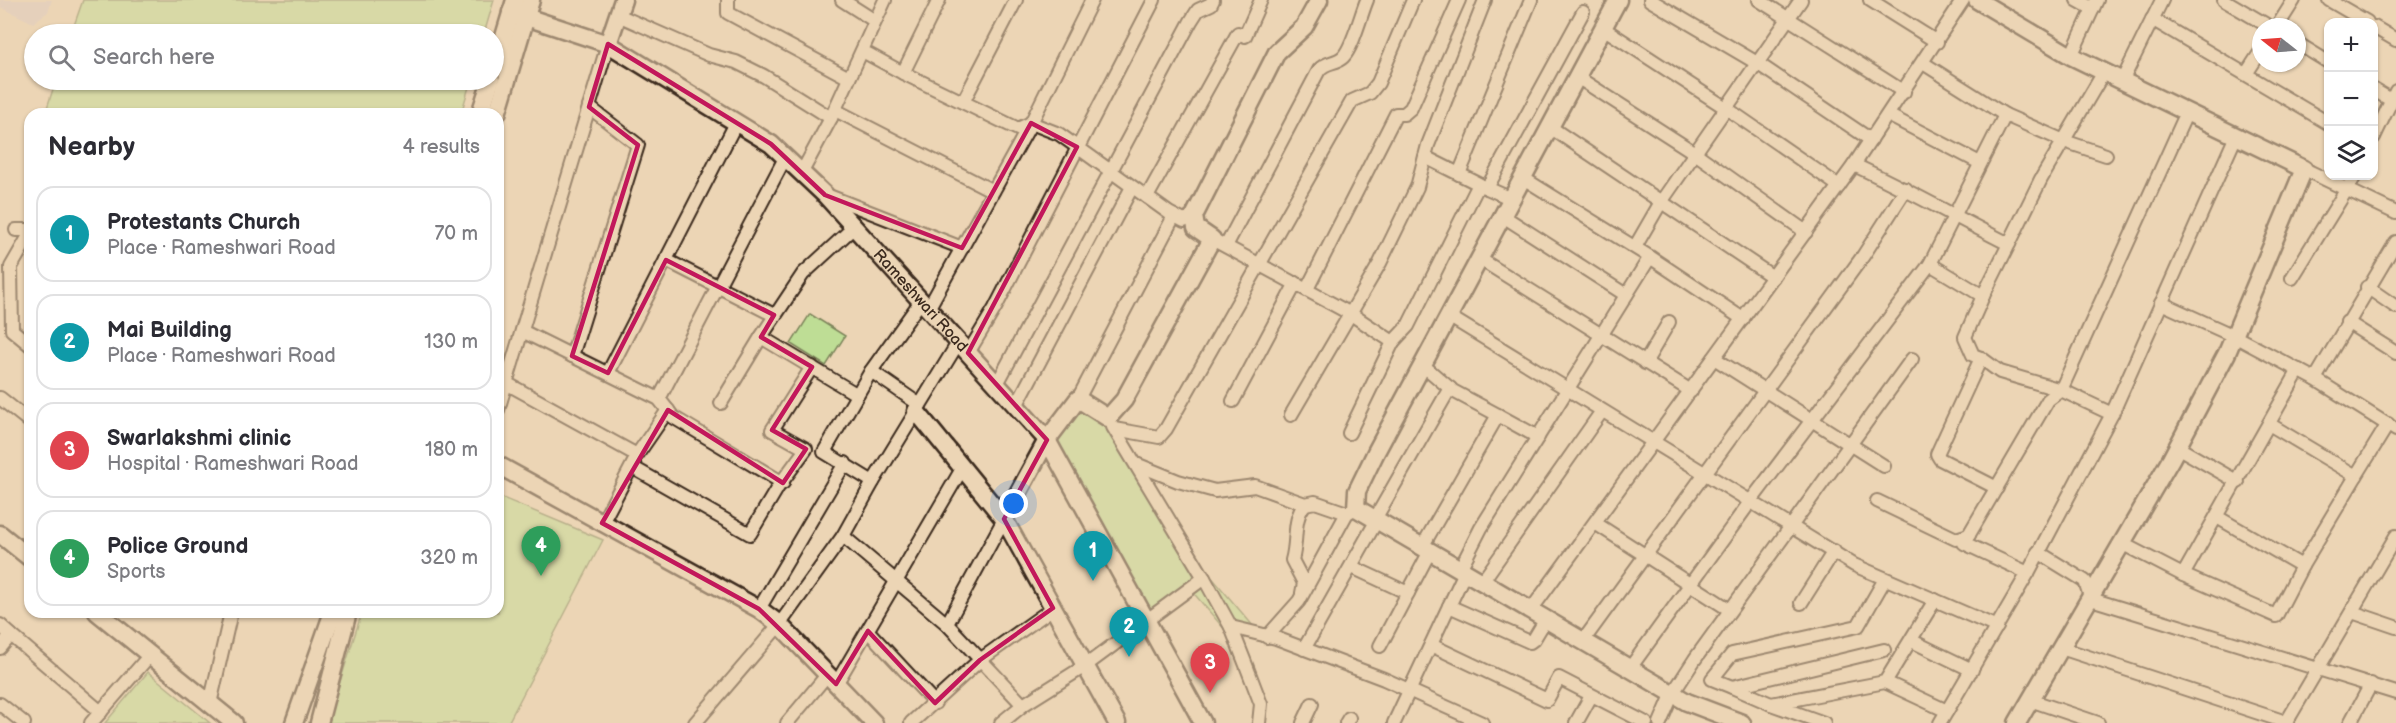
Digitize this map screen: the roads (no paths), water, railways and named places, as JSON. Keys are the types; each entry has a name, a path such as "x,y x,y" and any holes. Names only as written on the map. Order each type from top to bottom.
{"street":[{"path":"728,0 728,13 849,78"},
{"path":"842,0 875,21"},
{"path":"801,172 836,115 849,78 885,0"},
{"path":"903,73 939,0"},
{"path":"963,102 1016,0"},
{"path":"873,482 824,452 871,370 924,305 962,248 1031,123 1092,0"},
{"path":"695,723 779,625 843,536 918,408 995,308 1154,0"},
{"path":"997,384 1195,15 1213,0"},
{"path":"1147,197 1238,33 1245,36 1261,0"},
{"path":"1319,0 1304,27 1276,51 1194,216 1196,228 1219,243 1351,314 1393,342"},
{"path":"1112,424 1319,70 1344,56 1367,0"},
{"path":"1078,399 1112,424 1159,437 1261,264 1352,101 1370,93 1378,83 1413,0"},
{"path":"1233,401 1302,286 1396,114 1404,114 1411,108 1459,0"},
{"path":"1291,415 1380,263 1413,196 1425,157 1485,0"},
{"path":"1459,174 1531,0"},
{"path":"1267,638 1301,594 1351,510 1357,491 1376,452 1618,0"},
{"path":"1650,0 1757,63 1871,140"},
{"path":"1759,0 1904,92"},
{"path":"1635,248 1661,202 1801,0"},
{"path":"1870,0 1936,42"},
{"path":"1449,606 1530,642 1538,615 1595,523 1854,165 1963,0"},
{"path":"1977,0 2071,56 2396,213"},
{"path":"2071,56 2095,4 2077,0"},
{"path":"2122,81 2162,0"},
{"path":"2224,0 2255,18"},
{"path":"2283,18 2294,0"},
{"path":"2329,0 2360,18"},
{"path":"504,47 521,7"},
{"path":"504,80 521,7"},
{"name":"Rameshwari Road","path":"521,7 608,44 736,123 786,156 825,195 1047,440 1203,723"},
{"path":"504,390 620,7 709,55 736,62 836,115 993,191"},
{"path":"1349,433 1393,342 1408,326 1483,186 1583,12"},
{"path":"2152,19 2324,121"},
{"path":"1603,28 1726,108 1839,186"},
{"path":"2378,30 2396,40"},
{"path":"2306,49 2324,60"},
{"path":"868,54 1018,129 1031,123 1059,134 1174,216 1184,221 1194,216"},
{"path":"1923,63 2005,114 2064,141 2106,155"},
{"path":"2246,74 2252,65"},
{"path":"2104,72 2041,179 1965,337 1973,355 1981,357 2000,372 2061,390 2112,414"},
{"path":"1577,77 1695,153 1806,231"},
{"path":"482,108 488,90"},
{"path":"497,108 502,90"},
{"path":"2378,91 2394,96 2378,127"},
{"path":"572,356 638,145 589,107"},
{"path":"2028,573 1964,543 2048,400 2061,390 2187,112"},
{"path":"1630,668 1750,502 1930,264 2005,114"},
{"path":"1888,115 1980,163"},
{"path":"608,373 736,123"},
{"path":"1550,127 1773,277"},
{"path":"1940,723 2028,573 2112,414 2236,136"},
{"path":"659,399 786,156"},
{"path":"1425,157 1512,199"},
{"path":"1854,165 1906,189 2009,244"},
{"path":"2017,723 2177,447 2234,336 2304,169"},
{"path":"1523,178 1650,257 1743,319"},
{"path":"2292,278 2353,180"},
{"path":"1016,406 1132,187"},
{"path":"1583,641 1647,557 1704,473 1863,256 1906,189"},
{"path":"825,195 962,248"},
{"path":"947,624 1047,440 1078,399 1174,216"},
{"path":"1503,216 1626,295"},
{"path":"721,403 774,315 803,274 854,227"},
{"path":"16,230 24,231"},
{"path":"2314,378 2396,242"},
{"path":"24,243 11,267 10,308 12,330 24,340"},
{"path":"1394,723 1449,606 1482,528 1650,257"},
{"path":"666,260 774,315"},
{"path":"1480,260 1691,391"},
{"path":"1930,264 1983,296"},
{"path":"2367,287 2396,307"},
{"path":"2121,543 2183,575 2276,616 2302,566 2356,476 2392,427 2314,378 2234,336 2162,303"},
{"path":"1450,317 1790,528 1834,551 1854,565 1996,627"},
{"path":"1645,363 1669,322"},
{"path":"2347,322 2396,353"},
{"path":"522,331 659,399 673,417 783,483"},
{"path":"761,337 856,394"},
{"path":"1981,357 1937,454 1940,459 1996,488"},
{"path":"1714,358 1884,466"},
{"path":"1660,723 1673,693 1730,610 1912,359"},
{"path":"1424,366 1450,388 1538,437"},
{"path":"506,383 750,534 806,449 772,430 812,367"},
{"path":"871,370 918,408 1004,519 1113,721"},
{"path":"2183,575 2238,482 2299,370"},
{"path":"1304,649 1352,567 1450,388"},
{"path":"0,398 24,417"},
{"path":"602,523 635,461 668,410"},
{"path":"1482,582 1602,411"},
{"path":"1380,646 1408,593 1426,549 1498,415"},
{"path":"1112,424 1231,627 1261,704 1259,723"},
{"path":"2269,424 2356,476"},
{"path":"2177,447 2238,482"},
{"path":"759,609 845,463"},
{"path":"1136,464 1178,481 1215,491 1255,486 1305,504 1315,502 1351,510 1376,520 1688,702 1742,723"},
{"path":"787,723 832,679 868,631 963,467"},
{"path":"504,468 759,609 779,625 874,723"},
{"path":"1877,501 1956,539 1969,535"},
{"path":"1301,594 1304,583 1292,560 1297,537 1296,521 1305,504"},
{"path":"2217,517 2302,566"},
{"path":"1595,523 1730,610"},
{"path":"0,534 24,553"},
{"path":"843,536 947,624 1023,705"},
{"path":"2061,648 2286,723 2316,668 2396,536"},
{"path":"1801,603 1834,551"},
{"path":"2038,552 2085,581 2091,598"},
{"path":"1352,567 1408,593"},
{"path":"1002,723 1023,705 1085,666 1204,578"},
{"path":"1824,723 1712,679 1732,654 1858,626 1884,579"},
{"path":"2091,598 2396,693"},
{"path":"1885,682 1935,600"},
{"path":"911,723 980,660 1053,608"},
{"path":"2352,612 2396,627"},
{"path":"104,618 234,723"},
{"path":"210,704 230,618"},
{"path":"294,723 331,618"},
{"path":"319,723 346,618"},
{"path":"0,625 100,712"},
{"path":"1231,627 1267,638 1276,638 1410,690 1482,723"},
{"path":"868,631 935,703"},
{"path":"0,648 12,635"},
{"path":"1912,641 1972,670"},
{"path":"1431,645 1547,700 1558,678 1646,723"},
{"path":"1732,687 1884,650"},
{"path":"91,723 150,655"},
{"path":"1771,704 1885,682 1947,711"},
{"path":"2350,723 2371,684"},
{"path":"1576,723 1591,696"},
{"path":"2030,700 2098,723"},
{"path":"0,704 24,723"},
{"path":"1303,723 1312,705"},
{"path":"1784,723 1788,710"}],"place":[{"name":"Police Ground","path":"541,576"},
{"name":"Protestants Church","path":"1093,581"},
{"name":"Mai Building","path":"1129,657"},
{"name":"Swarlakshmi clinic","path":"1210,693"}]}
